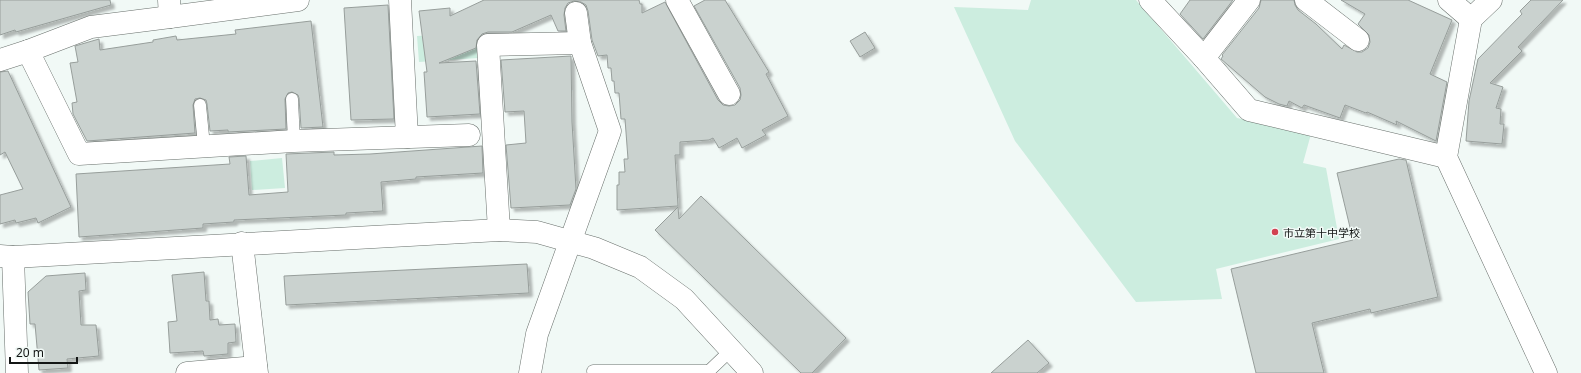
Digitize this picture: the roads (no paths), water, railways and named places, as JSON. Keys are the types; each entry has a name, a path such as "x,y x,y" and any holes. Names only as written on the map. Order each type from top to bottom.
{"street":[{"path":"0,60 28,52 91,27 170,8 298,0"},
{"path":"400,0 407,137"},
{"path":"677,0 728,94"},
{"path":"1150,0 1204,58 1249,110 1446,156"},
{"path":"1204,58 1250,0"},
{"path":"1306,0 1358,40"},
{"path":"1449,0 1471,19"},
{"path":"1491,0 1471,19 1446,156 1546,373"},
{"path":"530,373 537,334 610,131 580,43 576,12"},
{"path":"499,230 488,45 580,43"},
{"path":"28,52 79,154 294,141 469,135"},
{"path":"16,373 6,256 499,230 537,232 594,248 640,268 684,299 752,373"},
{"path":"187,373 256,370 242,243"}],"lane":[{"path":"292,99 294,141"},
{"path":"200,105 204,146"},
{"path":"593,371 709,371 731,350"}],"place":[{"name":"市立第十中学校","path":"1275,232"}]}
